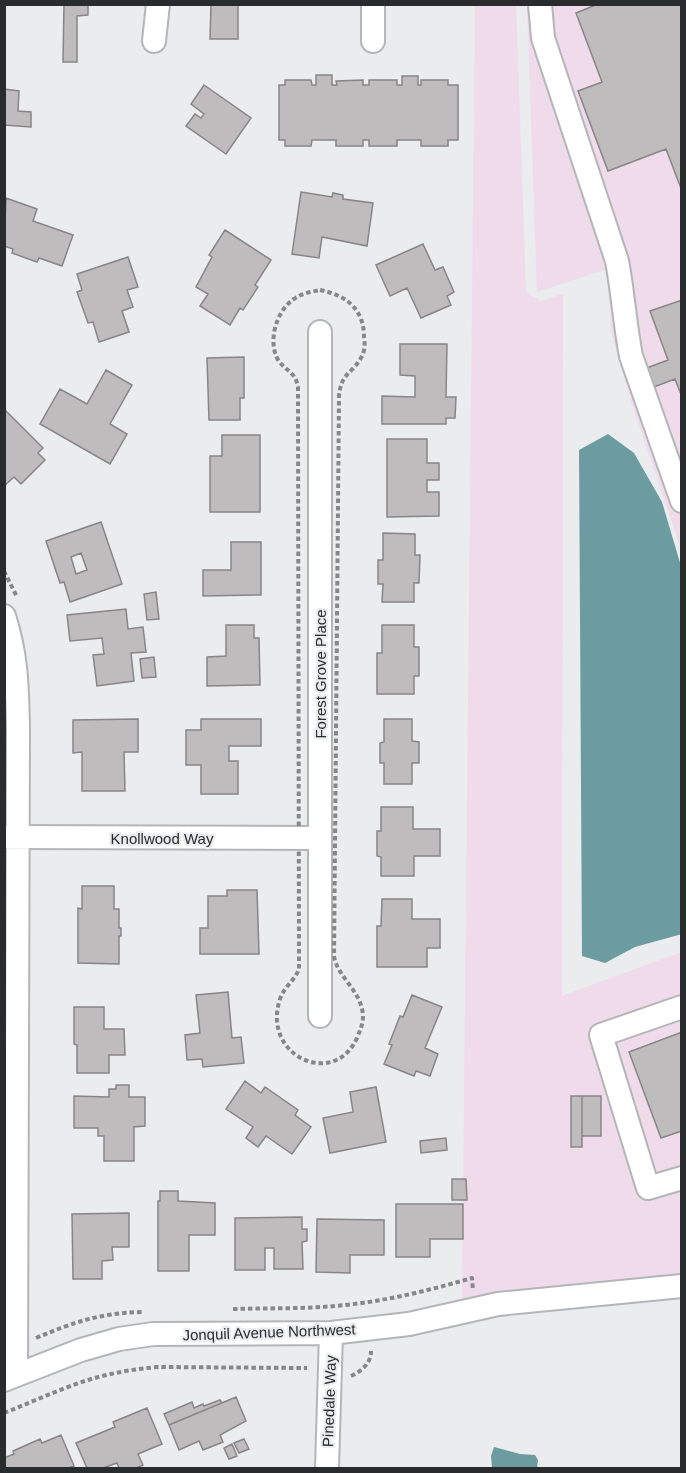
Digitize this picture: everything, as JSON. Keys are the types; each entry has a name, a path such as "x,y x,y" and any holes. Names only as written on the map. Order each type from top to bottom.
{"street":[{"path":"154,41 158,4"},
{"path":"373,4 373,41"},
{"path":"540,4 543,38 617,261 631,356 681,501"},
{"name":"Forest Grove Place","path":"320,332 320,1016"},
{"path":"4,616 13,643 16,663 11,837 10,1378"},
{"name":"Knollwood Way","path":"11,837 320,838"},
{"path":"681,1007 601,1035 648,1188 681,1178"},
{"name":"Jonquil Avenue Northwest","path":"10,1378 81,1350 119,1339 153,1334 332,1333 409,1324 498,1304 681,1286"},
{"name":"Pinedale Way","path":"327,1468 332,1333"}],"path":[{"path":"330,1378 348,1377 359,1372 367,1363 371,1356 371,1328"},
{"path":"4,1413 87,1380 123,1371 158,1367 307,1368"}],"shaded area":[{"path":"516,4 526,292 541,301 563,294 562,996 681,952 682,1275 497,1293 462,1300 475,5"},
{"path":"527,5 681,5 681,549 631,401 611,332 607,269 537,292"}],"water":[{"path":"608,434 634,453 662,502 681,566 682,934 635,947 605,963 582,956 579,450"},
{"path":"494,1447 520,1454 535,1455 538,1460 537,1468 492,1468 491,1456"}],"building":[{"path":"64,4 88,4 88,15 77,16 77,62 63,62"},
{"path":"211,4 238,4 238,39 210,39"},
{"path":"598,4 682,4 682,191 666,149 608,171 578,91 602,82 576,13"},
{"path":"316,75 332,75 332,85 337,85 336,81 363,80 363,85 369,85 369,80 397,80 397,85 402,85 402,76 418,76 418,85 421,85 421,80 448,80 448,85 458,85 458,140 448,140 448,146 421,146 421,140 397,140 397,146 369,146 369,140 363,140 363,146 336,146 336,140 312,140 311,146 285,146 285,140 279,140 279,85 285,85 285,80 311,80 312,85 316,85"},
{"path":"204,85 251,118 226,154 186,126 195,114 201,118 204,114 191,104"},
{"path":"4,89 19,91 18,111 31,112 31,127 4,125"},
{"path":"301,192 332,197 333,193 343,195 343,199 373,203 367,246 322,237 319,258 292,254"},
{"path":"6,198 37,209 33,221 73,235 62,266 39,258 37,262 12,253 13,249 4,246"},
{"path":"225,230 271,260 255,285 258,287 243,310 240,308 230,325 200,306 208,294 196,287 212,257 209,255"},
{"path":"423,244 435,270 443,267 454,292 447,296 451,305 421,318 407,288 390,296 376,265"},
{"path":"128,257 138,287 127,290 133,307 122,311 129,332 99,342 93,322 88,323 77,292 82,290 77,274"},
{"path":"682,300 682,397 675,379 651,388 644,369 668,360 650,311"},
{"path":"400,344 447,344 446,397 456,397 455,418 446,418 446,424 382,424 382,396 415,397 415,376 400,375"},
{"path":"244,357 244,398 240,398 240,420 209,420 207,358"},
{"path":"106,370 132,385 110,424 127,434 110,464 40,424 60,389 87,404"},
{"path":"6,411 43,448 38,453 45,460 21,484 14,477 4,486 4,412"},
{"path":"222,435 260,435 260,512 210,512 210,456 222,456"},
{"path":"387,439 427,439 427,463 439,463 439,480 427,480 427,492 439,492 439,516 387,517"},
{"path":"101,522 122,584 70,602 64,582 60,583 46,541","holes":["81,553 87,570 76,574 71,557"]},
{"path":"383,533 415,534 415,555 420,555 419,583 414,583 414,602 382,602 383,584 378,584 378,560 383,560"},
{"path":"231,542 261,542 261,595 203,596 203,570 231,570"},
{"path":"156,592 159,619 147,620 144,594"},
{"path":"126,609 128,629 143,627 146,652 131,653 134,681 97,686 93,655 104,654 102,638 70,641 67,615"},
{"path":"226,625 254,625 254,638 259,638 260,685 207,686 207,657 226,656"},
{"path":"382,625 414,625 414,647 419,647 419,676 414,676 414,694 377,694 377,653 382,653"},
{"path":"154,657 156,677 142,678 140,659"},
{"path":"138,719 138,752 124,752 125,791 82,791 82,752 73,753 73,720"},
{"path":"201,719 261,719 261,746 229,746 229,761 238,761 238,794 201,794 201,765 186,765 186,730 201,730"},
{"path":"384,719 412,719 412,741 419,742 419,763 412,763 412,784 384,784 384,763 380,763 380,743 384,742"},
{"path":"381,807 413,807 413,829 440,829 440,856 414,856 414,876 381,876 381,857 377,856 377,831 381,831"},
{"path":"82,886 114,886 114,909 119,909 119,928 121,928 119,964 78,963 78,908 82,909"},
{"path":"227,890 257,890 259,954 200,954 200,928 208,928 208,896 227,896"},
{"path":"382,899 412,899 412,919 440,919 440,948 427,948 427,967 377,967 377,926 381,926"},
{"path":"228,992 232,1038 241,1037 244,1063 203,1067 202,1059 187,1060 185,1035 200,1033 196,995"},
{"path":"412,995 442,1007 425,1048 438,1054 430,1076 416,1071 414,1076 384,1064 400,1016 403,1017"},
{"path":"74,1007 104,1007 104,1029 124,1029 125,1055 109,1055 109,1073 77,1073"},
{"path":"682,1032 682,1131 661,1138 629,1052"},
{"path":"245,1081 261,1093 265,1087 298,1110 295,1115 311,1127 292,1154 266,1136 258,1147 246,1138 253,1127 226,1109"},
{"path":"116,1085 129,1085 129,1097 145,1097 145,1126 134,1127 134,1161 104,1161 104,1136 98,1136 98,1128 74,1128 74,1096 109,1097 109,1089 116,1089"},
{"path":"376,1087 386,1142 330,1153 323,1118 353,1112 350,1092"},
{"path":"571,1096 582,1096 582,1147 571,1147"},
{"path":"582,1096 601,1096 601,1136 582,1136"},
{"path":"446,1138 447,1150 421,1153 420,1141"},
{"path":"452,1179 466,1179 467,1200 452,1200"},
{"path":"160,1191 178,1191 178,1201 215,1203 215,1235 189,1235 189,1271 158,1271"},
{"path":"396,1204 463,1204 463,1239 430,1239 430,1257 396,1257"},
{"path":"129,1213 129,1247 112,1247 113,1260 102,1261 102,1279 73,1279 72,1214"},
{"path":"302,1217 302,1229 307,1229 307,1241 302,1242 303,1269 274,1269 274,1248 265,1248 265,1270 235,1270 235,1218"},
{"path":"317,1219 384,1220 384,1255 350,1255 350,1273 316,1272"},
{"path":"236,1397 246,1421 220,1435 223,1442 203,1450 199,1441 179,1450 169,1425"},
{"path":"220,1400 222,1403 169,1425 164,1414 192,1402 194,1408"},
{"path":"147,1408 162,1444 138,1454 143,1465 136,1468 119,1468 117,1463 103,1468 87,1468 76,1443 115,1427 113,1422"},
{"path":"61,1435 74,1466 68,1468 4,1468 4,1458 14,1454 13,1451 40,1439 42,1443"},
{"path":"244,1439 249,1449 239,1453 234,1443"},
{"path":"232,1444 237,1456 229,1459 224,1448"}]}
